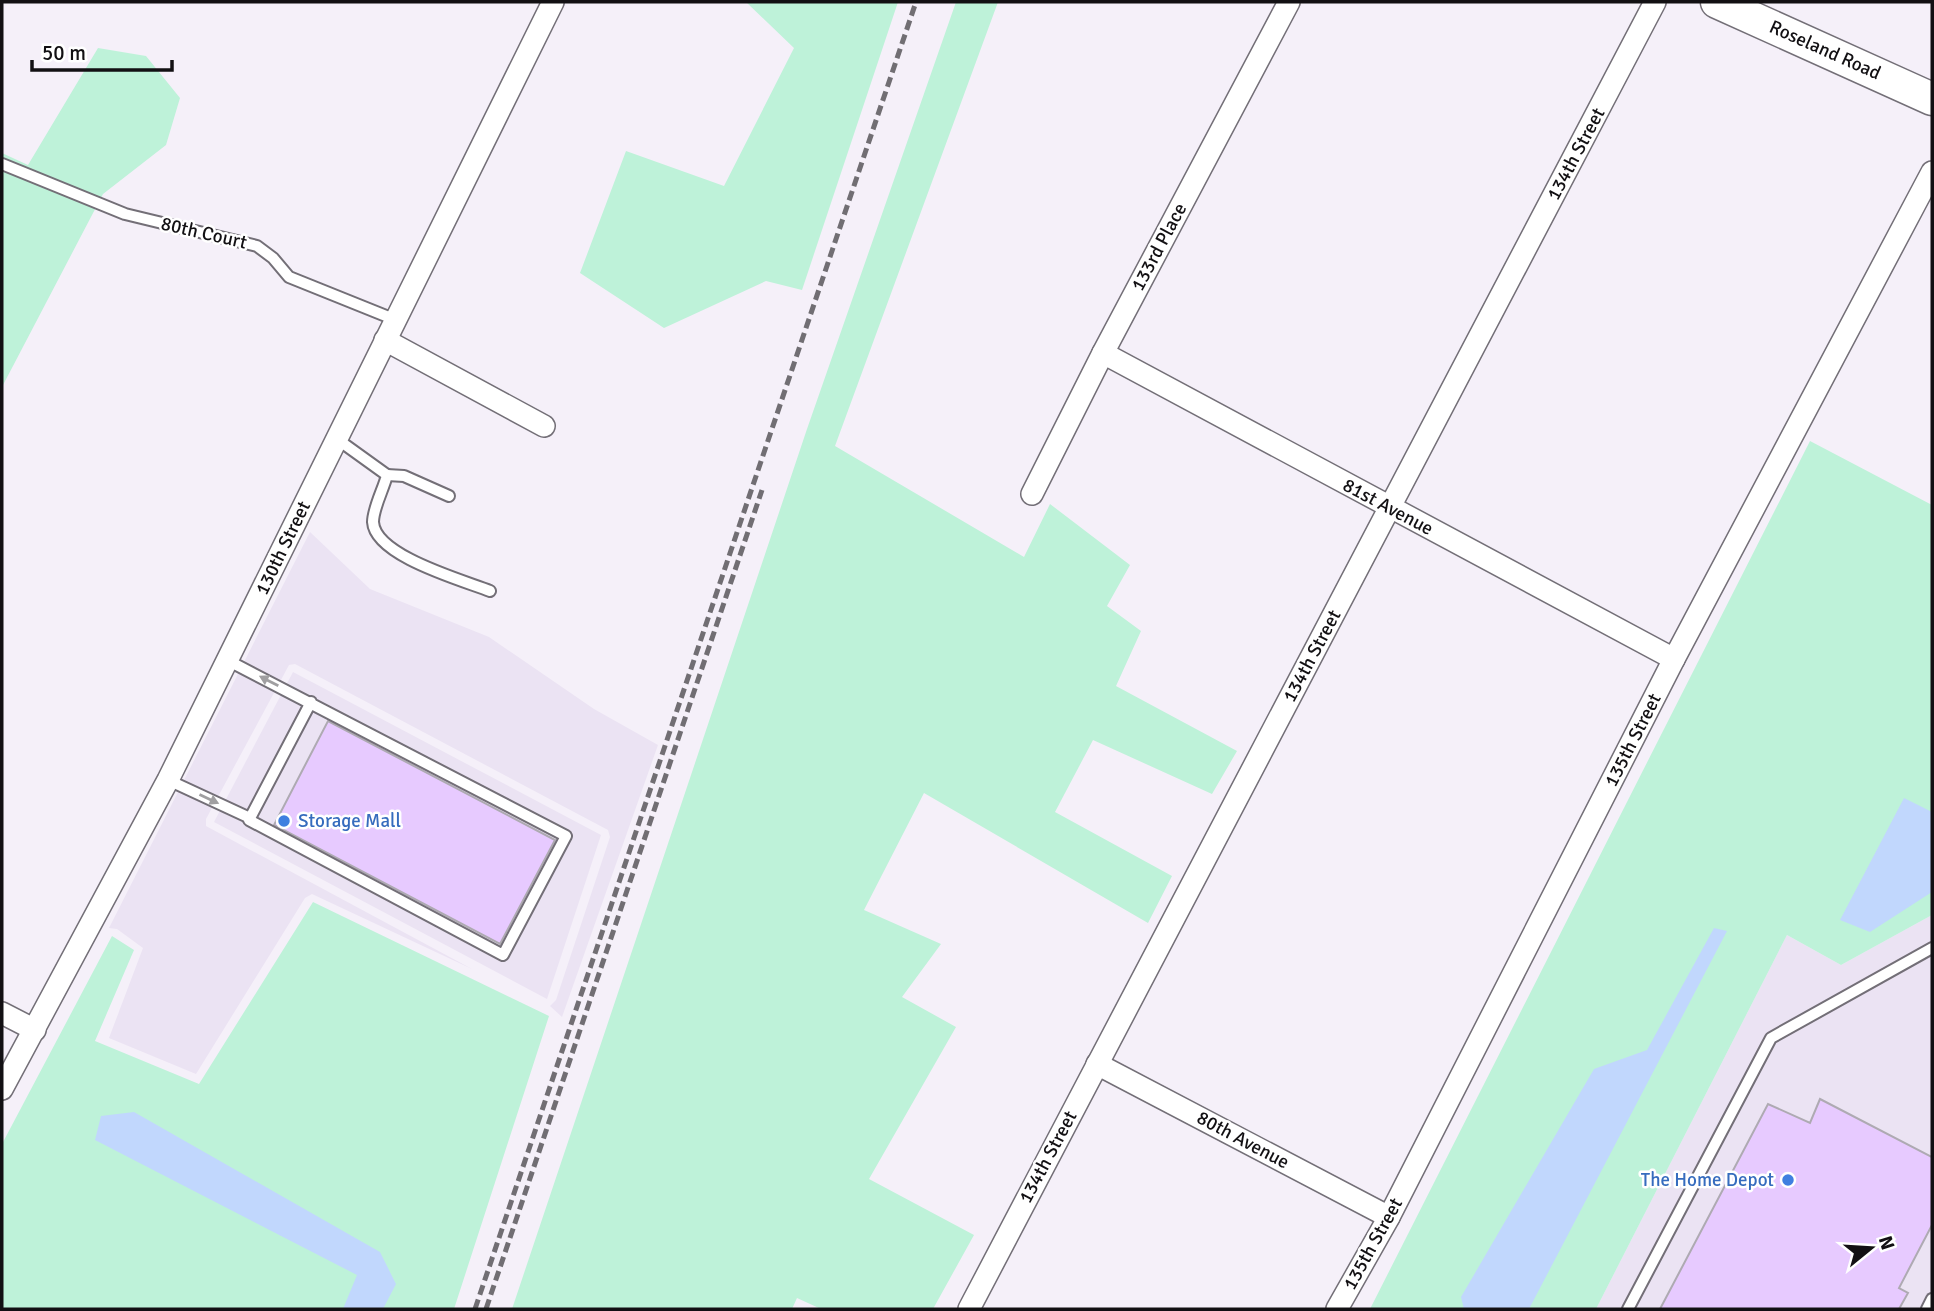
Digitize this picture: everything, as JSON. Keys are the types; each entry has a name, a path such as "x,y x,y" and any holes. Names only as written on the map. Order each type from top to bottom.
{"main road":[{"name":"Roseland Road","path":"1717,2 1932,99"}],"street":[{"name":"130th Street","path":"2,1089 168,780 552,2"},
{"name":"133rd Place","path":"1032,494 1102,353 1289,2"},
{"name":"134th Street","path":"969,1309 1655,2"},
{"name":"135th Street","path":"1337,1309 1389,1217 1674,659 1932,172"},
{"path":"386,340 544,426"},
{"name":"81st Avenue","path":"1102,353 1674,659"},
{"path":"2,1013 36,1030"},
{"name":"80th Avenue","path":"1097,1064 1389,1217"}],"lane":[{"name":"80th Court","path":"2,164 125,214 257,246 273,258 289,277 396,320"},
{"path":"337,439 387,475 404,476 449,496"},
{"path":"387,475 373,519 382,543 404,557 490,591"},
{"path":"168,780 250,818 249,820 503,955 566,836 227,660"},
{"path":"250,818 311,702"},
{"path":"1628,1309 1771,1038 1932,948"},
{"path":"1927,1309 1932,1299"}],"shaded area":[{"path":"310,532 370,589 489,637 594,709 658,745 562,1017 550,1006 556,1000 610,837 608,830 295,664 289,665 206,819 206,826 472,969 312,894 305,898 196,1074 109,1038 143,948 117,929 109,928"},
{"path":"293,672 601,835 547,999 214,822"},
{"path":"1932,915 1932,1309 1596,1309 1787,935 1841,965"}],"green space":[{"path":"746,2 898,2 802,290 766,281 664,328 580,273 626,151 724,186 794,48"},
{"path":"956,2 998,2 835,446 1024,557 1050,504 1130,565 1107,606 1141,631 1116,686 1237,751 1212,794 1093,740 1055,812 1172,876 1148,923 924,793 864,910 941,944 902,997 956,1027 869,1179 974,1235 933,1309 821,1309 797,1298 792,1309 512,1309 807,429"},
{"path":"98,48 146,56 180,98 166,145 103,194 2,387 2,153 28,165"},
{"path":"1810,441 1932,505 1932,915 1841,965 1787,935 1596,1309 1370,1309"},
{"path":"313,902 549,1016 454,1309 2,1309 2,1144 112,936 134,950 95,1041 199,1084"}],"water":[{"path":"1904,798 1932,812 1932,892 1870,932 1840,920"},
{"path":"1714,928 1727,931 1529,1309 1464,1309 1461,1297 1594,1069 1647,1050"},
{"path":"134,1112 380,1252 396,1284 383,1309 343,1309 357,1275 95,1140 101,1116"}],"building":[{"path":"328,721 555,840 500,944 274,825"},
{"name":"The Home Depot","path":"1820,1099 1932,1157 1932,1225 1899,1288 1908,1293 1899,1309 1660,1309 1768,1104 1810,1123"}],"railway":[{"path":"475,1309 916,2"},
{"path":"486,1309 762,490"}],"place":[{"name":"Storage Mall","path":"284,821"},
{"name":"The Home Depot","path":"1788,1180"}]}
